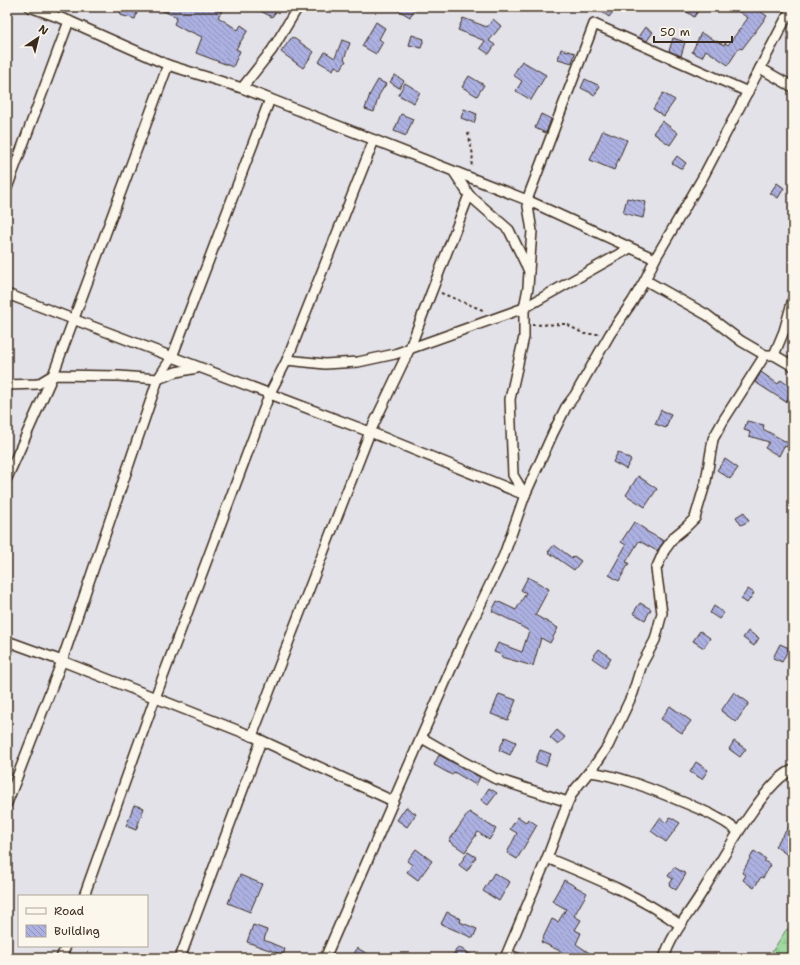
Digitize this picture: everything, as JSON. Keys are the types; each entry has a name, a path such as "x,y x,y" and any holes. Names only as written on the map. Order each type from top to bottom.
{"street":[{"path":"30,7 69,21 168,65 242,88 527,200 654,259"},
{"path":"242,88 272,50 298,7"},
{"path":"325,958 464,639 504,555 525,495 566,407 575,395 610,334 645,280 654,259 703,177 792,7"},
{"path":"7,188 69,21"},
{"path":"525,495 513,475 510,399 524,337 524,308 528,288 532,231 527,200 594,24 748,92"},
{"path":"7,478 53,375 168,65"},
{"path":"760,68 793,87"},
{"path":"7,803 62,661 158,379 172,357 270,99"},
{"path":"84,895 155,698 270,393 287,360 374,140"},
{"path":"454,172 469,195 509,230 529,271"},
{"path":"252,736 370,432 409,350 469,195"},
{"path":"287,360 325,364 358,362 409,350 524,308 630,248"},
{"path":"645,280 707,315 741,341 793,366"},
{"path":"7,294 270,393 525,495"},
{"path":"517,958 506,956 547,858 568,802 608,746 633,693 642,664 655,640 662,613 656,569 664,551 675,536 686,528 695,518 706,482 713,439 723,421 770,355 784,331 793,298"},
{"path":"7,385 38,384 53,375 119,376 158,379 176,372 198,367"},
{"path":"7,641 62,661 252,736 393,802"},
{"path":"422,738 494,778 568,802"},
{"path":"180,958 261,741"},
{"path":"664,958 680,925 698,899 738,831 780,776 793,770"},
{"path":"590,772 600,773 642,786 709,812 725,821 738,831"},
{"path":"547,858 595,878 639,900 680,925"},
{"path":"61,958 66,947"}],"path":[{"path":"468,133 473,155 470,177"},
{"path":"432,290 499,317"},
{"path":"524,325 566,324 584,334 610,334"}],"green space":[{"path":"793,926 793,958 768,958 786,930"}],"building":[{"path":"122,7 139,7 135,19 120,15"},
{"path":"154,7 215,7 222,11 218,17 238,30 241,25 248,30 236,49 240,51 233,67 196,53 202,37 189,31 188,32 174,24 177,17"},
{"path":"253,7 271,7 277,10 272,17"},
{"path":"393,7 416,7 410,17"},
{"path":"595,7 617,7 609,17"},
{"path":"680,7 701,7 694,17"},
{"path":"732,7 754,7 767,16 742,49 739,48 728,65 706,50 702,57 692,52 701,33 724,45 725,43 728,45 748,18"},
{"path":"463,18 487,27 493,19 501,26 489,41 495,45 489,54 480,48 485,41 458,30"},
{"path":"376,22 385,28 379,39 383,42 376,54 362,46"},
{"path":"645,27 653,32 647,41 638,37"},
{"path":"412,35 424,39 421,48 409,45"},
{"path":"292,37 314,52 303,68 281,52"},
{"path":"673,38 685,42 681,56 669,51"},
{"path":"342,40 350,43 344,59 346,61 341,69 335,66 333,70 319,62 325,52 335,58"},
{"path":"561,49 575,53 572,63 558,59"},
{"path":"522,61 546,75 531,100 516,91 522,81 513,75"},
{"path":"395,75 404,81 399,88 390,82"},
{"path":"469,76 484,85 477,96 462,87"},
{"path":"585,79 600,86 595,95 581,88"},
{"path":"378,80 386,84 379,95 374,112 365,109 370,94"},
{"path":"405,83 420,92 414,103 398,95"},
{"path":"663,93 675,100 664,116 653,109"},
{"path":"464,109 477,114 474,123 461,118"},
{"path":"401,114 413,119 406,136 394,131"},
{"path":"541,114 551,119 546,133 535,128"},
{"path":"662,121 678,133 670,145 653,133"},
{"path":"603,130 627,140 614,170 590,160"},
{"path":"677,156 686,163 682,169 672,163"},
{"path":"777,183 784,188 778,198 770,193"},
{"path":"627,198 646,202 643,218 623,213"},
{"path":"761,372 778,384 781,380 793,389 786,402 755,382"},
{"path":"661,410 671,414 666,428 655,424"},
{"path":"747,421 764,425 763,429 790,444 788,447 784,446 779,456 765,448 769,442 749,436 750,432 744,430"},
{"path":"618,452 631,460 626,469 613,462"},
{"path":"725,459 738,468 730,479 717,470"},
{"path":"638,476 657,489 645,507 626,495"},
{"path":"744,512 749,521 741,525 736,517"},
{"path":"634,522 664,541 657,551 639,541 626,562 629,563 619,581 609,575 626,545 621,542"},
{"path":"554,545 572,558 574,556 581,561 574,570 548,552"},
{"path":"528,577 549,589 535,615 558,628 550,643 541,638 533,666 501,657 502,655 494,652 498,643 522,652 529,631 492,611 497,601 516,610 526,593 521,590"},
{"path":"748,589 754,593 747,603 741,599"},
{"path":"640,603 651,609 645,620 633,613"},
{"path":"714,606 724,613 719,619 710,613"},
{"path":"700,631 710,638 704,648 693,641"},
{"path":"748,631 759,638 754,646 743,638"},
{"path":"780,644 789,648 782,662 773,658"},
{"path":"599,649 611,658 605,667 592,658"},
{"path":"734,692 749,703 736,722 721,711"},
{"path":"499,694 516,700 508,720 491,714"},
{"path":"670,706 691,721 682,733 661,719"},
{"path":"557,730 565,737 558,745 550,738"},
{"path":"505,737 516,742 510,755 499,750"},
{"path":"734,741 746,749 740,757 729,749"},
{"path":"540,750 551,754 546,766 535,762"},
{"path":"439,755 480,777 476,785 454,772 452,775 434,765"},
{"path":"696,762 708,770 702,779 690,772"},
{"path":"489,788 497,793 488,805 481,800"},
{"path":"134,805 144,808 136,830 126,826"},
{"path":"406,807 416,814 407,827 397,820"},
{"path":"469,812 496,829 489,840 478,832 465,852 449,841"},
{"path":"518,817 526,822 528,819 537,825 517,859 507,853 517,833 510,829"},
{"path":"670,817 680,823 666,842 651,831 660,818 666,823"},
{"path":"788,828 793,832 793,859 775,846"},
{"path":"416,849 432,861 418,880 407,872 412,865 407,861"},
{"path":"754,851 766,859 764,861 771,865 763,878 761,877 754,888 743,880 746,875 742,873"},
{"path":"468,852 476,857 467,871 459,865"},
{"path":"674,867 686,874 676,890 669,885 673,879 668,876"},
{"path":"494,873 510,882 499,901 483,891"},
{"path":"240,875 262,884 250,912 228,903"},
{"path":"564,880 587,893 574,916 581,920 575,930 581,933 576,944 597,958 575,958 541,942 552,919 558,922 566,909 552,901"},
{"path":"447,912 461,919 460,922 477,929 473,938 441,924"},
{"path":"253,925 267,930 264,940 285,949 283,955 247,942"},
{"path":"458,947 477,958 451,958"},
{"path":"357,948 375,958 352,958"}]}
